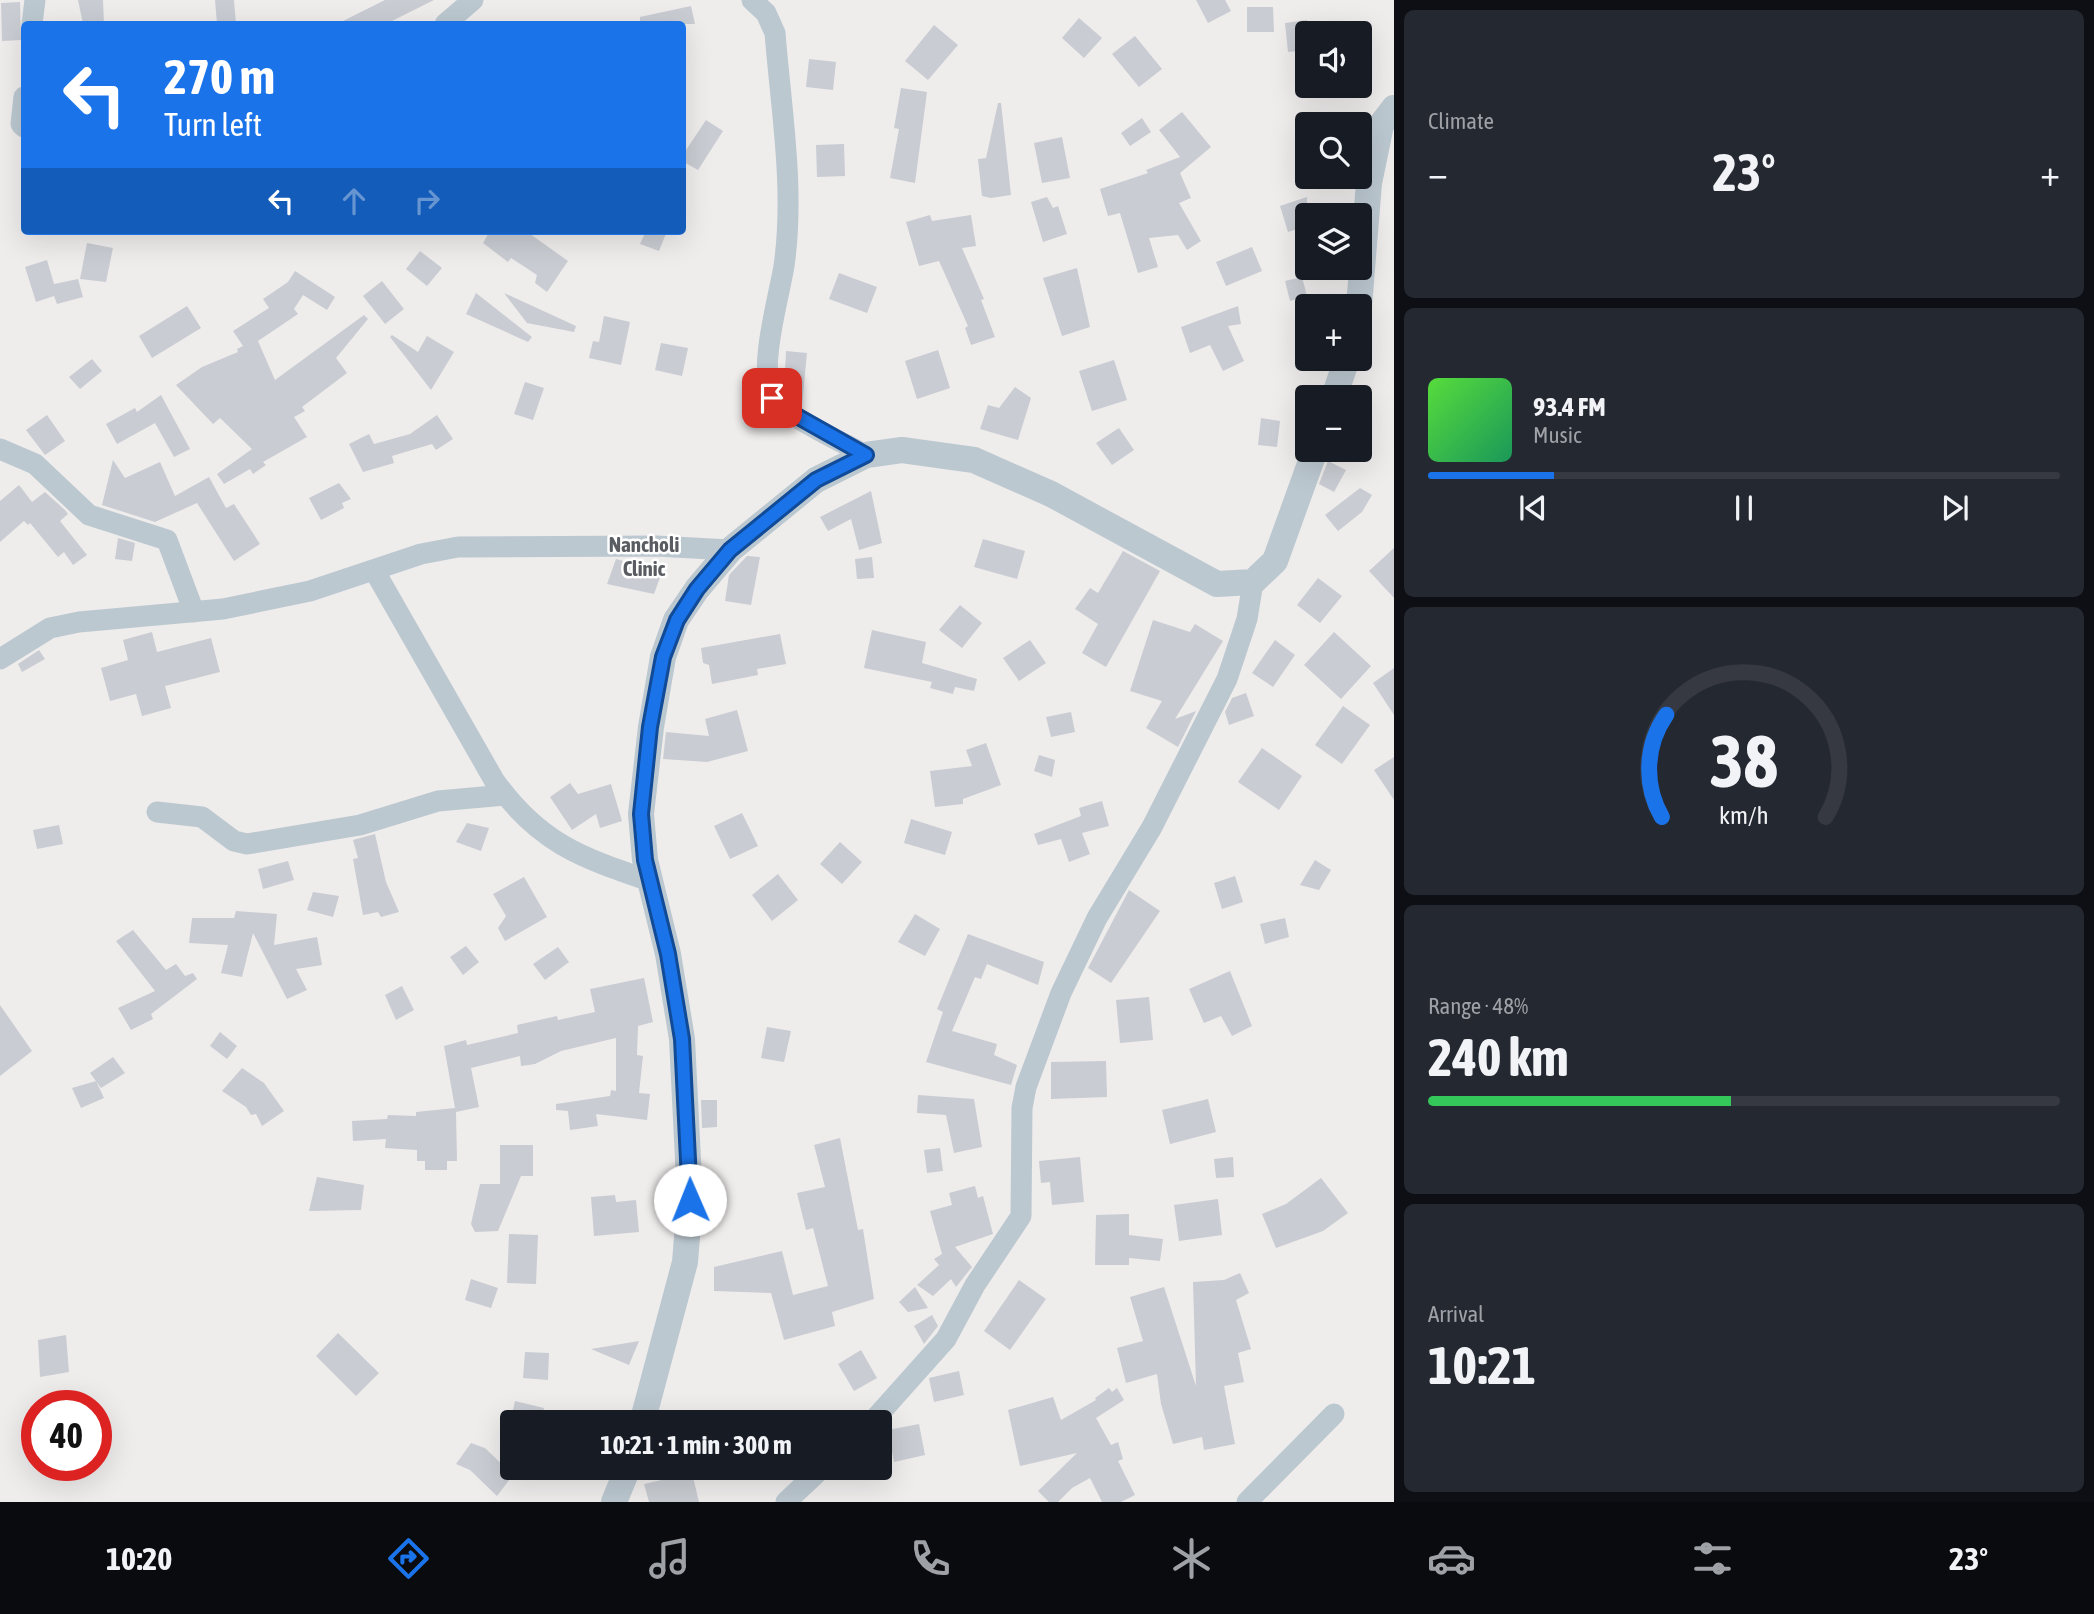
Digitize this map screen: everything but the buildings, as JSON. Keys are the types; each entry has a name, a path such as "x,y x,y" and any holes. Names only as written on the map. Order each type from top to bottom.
{"street":[{"path":"32,21 35,0"},
{"path":"448,21 473,0"},
{"path":"752,0 766,13 775,33 789,214 772,324 768,386 779,406 866,455"},
{"path":"1360,294 1369,183 1381,125 1394,108"},
{"path":"0,449 35,464 89,515 167,540 194,612"},
{"path":"645,1410 685,1262 690,1200 682,1039 668,954 650,881 641,814 650,727 663,657 677,620 697,589 730,550 816,480 866,455 902,450 936,452 974,460 1051,494 1217,584 1253,582"},
{"path":"883,1410 946,1339 975,1285 1021,1216 1022,1108 1026,1087 1061,993 1097,918 1152,827 1227,679 1247,619 1253,582 1275,561 1311,462"},
{"path":"0,659 50,628 79,622 223,609 310,591 421,554 458,547 656,546 730,550"},
{"path":"374,570 505,794 547,837 586,859 650,881"},
{"path":"157,812 202,817 234,841 247,844 360,825 438,801 505,794"},
{"path":"1247,1502 1334,1414"},
{"path":"614,1502 623,1480"},
{"path":"786,1502 809,1480"}],"district":[{"name":"Nancholi Clinic","path":"644,556"}],"route":[{"path":"690,1200 682,1039 668,954 645,860 641,814 650,727 663,657 677,620 697,589 730,550 761,522 816,480 866,455 779,406 772,398"}]}
